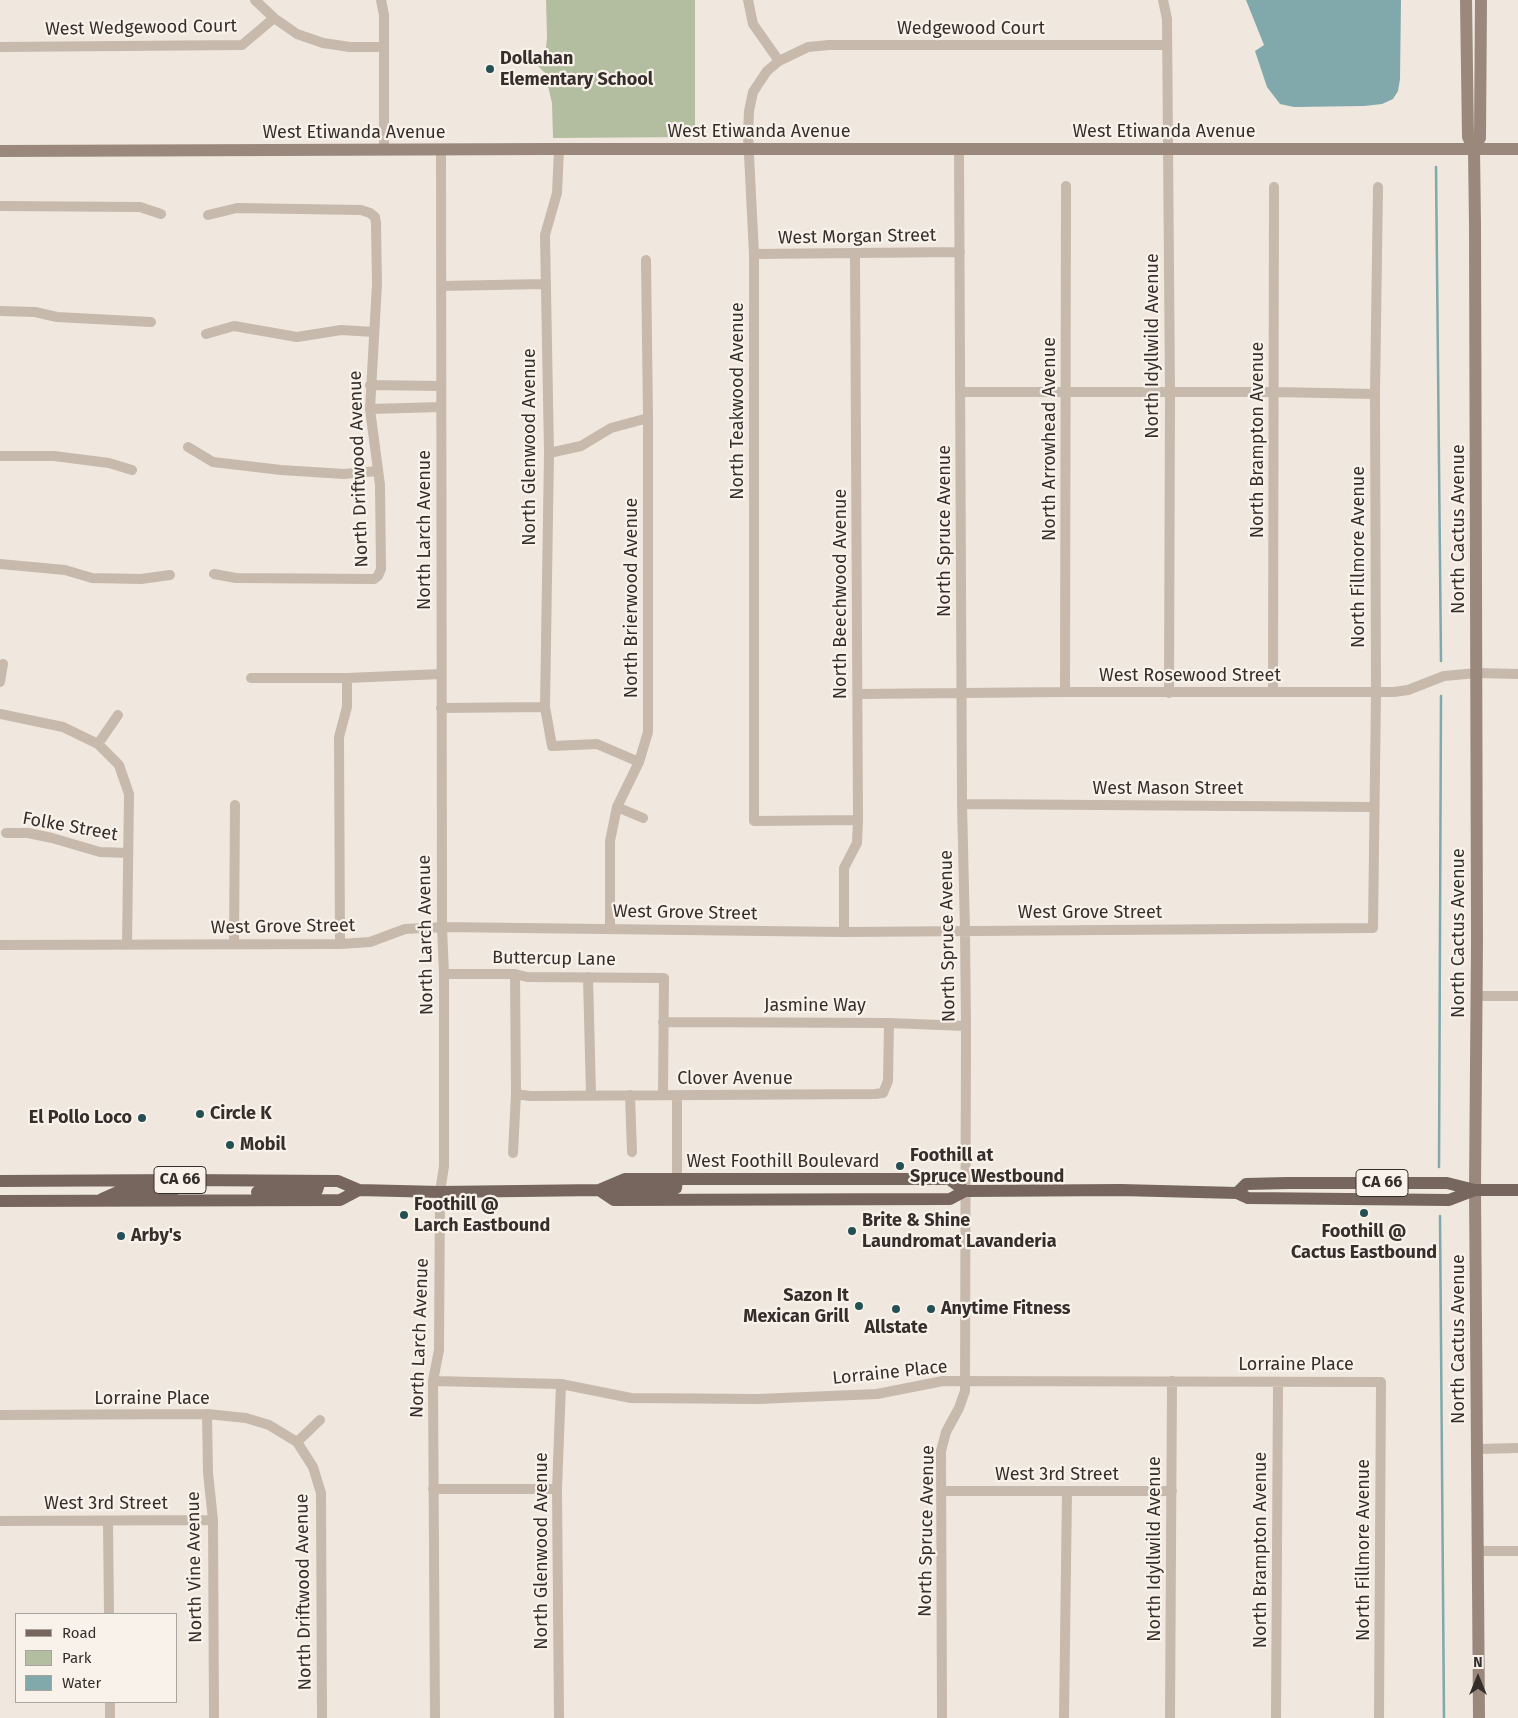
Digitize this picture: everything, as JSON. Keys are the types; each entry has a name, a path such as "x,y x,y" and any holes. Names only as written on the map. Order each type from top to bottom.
{"main road":[{"name":"North Cactus Avenue","path":"1466,0 1468,137 1474,149 1477,673 1475,1190 1479,1718"},
{"name":"North Cactus Avenue","path":"1474,149 1480,138 1481,0"},
{"name":"West Etiwanda Avenue","path":"0,151 1518,149"},
{"name":"West Foothill Boulevard","path":"0,1181 338,1181 359,1190 440,1192 599,1190 625,1179 949,1179 965,1190"},
{"path":"97,1201 120,1191 168,1191 178,1188 183,1180"},
{"path":"224,1200 238,1193 317,1190 320,1181"},
{"name":"West Foothill Boulevard","path":"599,1190 614,1200 950,1199 965,1190 1121,1190 1237,1193 1246,1184 1288,1183 1447,1183 1475,1190 1518,1190"},
{"name":"West Foothill Boulevard","path":"0,1201 340,1200 359,1190"}],"street":[{"path":"255,0 274,18 297,34 323,43 350,47 384,47"},
{"path":"382,0 384,15 384,150"},
{"path":"748,0 753,24 779,60"},
{"name":"North Idyllwild Avenue","path":"1163,0 1167,45 1170,393 1169,693"},
{"name":"West Wedgewood Court","path":"0,47 242,45 274,18"},
{"name":"Wedgewood Court","path":"779,60 808,47 829,45 1167,45"},
{"name":"North Teakwood Avenue","path":"779,60 767,71 753,92 748,111 754,254 754,821 858,820"},
{"name":"North Glenwood Avenue","path":"559,149 557,193 544,235 549,453 544,707 552,746 596,744 639,762"},
{"name":"North Spruce Avenue","path":"942,1718 941,1452 943,1440 965,1391 966,1026 962,804 959,149"},
{"name":"North Larch Avenue","path":"435,1718 433,1381 439,1350 440,1192 444,1166 441,150"},
{"name":"North Arrowhead Avenue","path":"1065,692 1066,186"},
{"name":"North Brampton Avenue","path":"1273,692 1274,187"},
{"name":"North Fillmore Avenue","path":"1373,928 1376,692 1375,394 1378,187"},
{"path":"0,206 140,207 161,214"},
{"name":"North Driftwood Avenue","path":"208,215 237,208 362,210 375,217 376,223 377,284 370,409 378,471 381,569 378,576 374,579 236,578 214,574"},
{"name":"West Morgan Street","path":"754,254 960,252"},
{"name":"North Beechwood Avenue","path":"844,932 844,868 857,843 858,820 855,254"},
{"name":"North Brierwood Avenue","path":"610,929 610,841 617,807 639,762 648,732 646,260"},
{"path":"441,286 544,284"},
{"path":"0,311 35,312 57,317 152,322"},
{"path":"206,334 234,326 298,337 341,330 374,332"},
{"path":"370,385 441,386"},
{"path":"960,392 1274,392 1375,394"},
{"path":"370,409 441,407"},
{"path":"549,453 581,446 611,428 648,418"},
{"path":"188,447 213,462 282,470 344,474 378,471"},
{"path":"0,456 54,456 109,463 132,470"},
{"path":"0,564 65,570 92,578 142,579 170,574"},
{"path":"0,682 3,664"},
{"name":"West Rosewood Street","path":"858,694 1376,692 1408,690 1444,676 1477,673 1518,674"},
{"path":"251,678 347,678 442,674"},
{"path":"340,944 339,737 347,707 347,678"},
{"path":"442,708 544,707"},
{"path":"0,714 64,727 98,744 119,765 129,794 127,945"},
{"path":"98,744 118,714"},
{"name":"West Mason Street","path":"962,804 1374,807"},
{"path":"234,944 235,805"},
{"path":"617,807 643,818"},
{"name":"Folke Street","path":"6,833 28,833 100,852 128,853"},
{"name":"West Grove Street","path":"0,946 340,944 370,942 405,929 442,926 844,932 1373,928"},
{"name":"Buttercup Lane","path":"444,974 664,978 663,1022"},
{"path":"513,1153 516,1094 516,974"},
{"path":"588,977 591,1095"},
{"path":"1476,996 1518,996"},
{"path":"663,1022 663,1095"},
{"name":"Jasmine Way","path":"663,1022 889,1023 966,1026"},
{"name":"Clover Avenue","path":"516,1094 530,1096 875,1094 883,1092 888,1081 889,1023"},
{"path":"630,1095 632,1152"},
{"path":"677,1096 677,1179"},
{"name":"Lorraine Place","path":"433,1381 561,1384 632,1398 758,1399 877,1394 943,1381 1381,1382"},
{"name":"North Idyllwild Avenue","path":"1170,1718 1172,1381"},
{"name":"North Brampton Avenue","path":"1276,1718 1278,1382"},
{"name":"North Fillmore Avenue","path":"1379,1718 1381,1382"},
{"name":"North Glenwood Avenue","path":"559,1718 557,1490 561,1384"},
{"name":"Lorraine Place","path":"0,1415 207,1414 254,1420 269,1425 297,1442"},
{"name":"North Vine Avenue","path":"207,1414 208,1473 213,1520 214,1718"},
{"path":"297,1442 320,1420"},
{"name":"North Driftwood Avenue","path":"297,1442 312,1467 321,1493 322,1718"},
{"path":"1477,1449 1518,1448"},
{"path":"433,1489 557,1490"},
{"name":"West 3rd Street","path":"942,1491 1172,1492"},
{"path":"1064,1718 1067,1492"},
{"name":"West 3rd Street","path":"0,1521 213,1520"},
{"path":"108,1521 109,1613"},
{"path":"1478,1551 1518,1551"},
{"path":"110,1703 110,1718"}],"green space":[{"path":"546,0 695,0 695,137 553,138 552,103 545,73 536,64 545,58 547,37"}],"water":[{"path":"1246,0 1401,0 1400,79 1398,91 1393,99 1382,104 1364,106 1294,107 1280,104 1267,87 1255,51 1264,45"}],"waterway":[{"path":"1436,167 1441,661"},
{"path":"1439,1167 1441,696"},
{"path":"1440,1216 1444,1718"}],"place":[{"name":"Dollahan Elementary School","path":"490,69"},
{"name":"Circle K","path":"200,1114"},
{"name":"El Pollo Loco","path":"142,1118"},
{"name":"Mobil","path":"230,1145"},
{"name":"Foothill at Spruce Westbound","path":"900,1166"},
{"name":"Foothill @ Cactus Eastbound","path":"1364,1213"},
{"name":"Foothill @ Larch Eastbound","path":"404,1215"},
{"name":"Brite & Shine Laundromat Lavanderia","path":"852,1231"},
{"name":"Arby's","path":"121,1236"},
{"name":"Sazon It Mexican Grill","path":"859,1306"},
{"name":"Allstate","path":"896,1309"},
{"name":"Anytime Fitness","path":"931,1309"}]}
